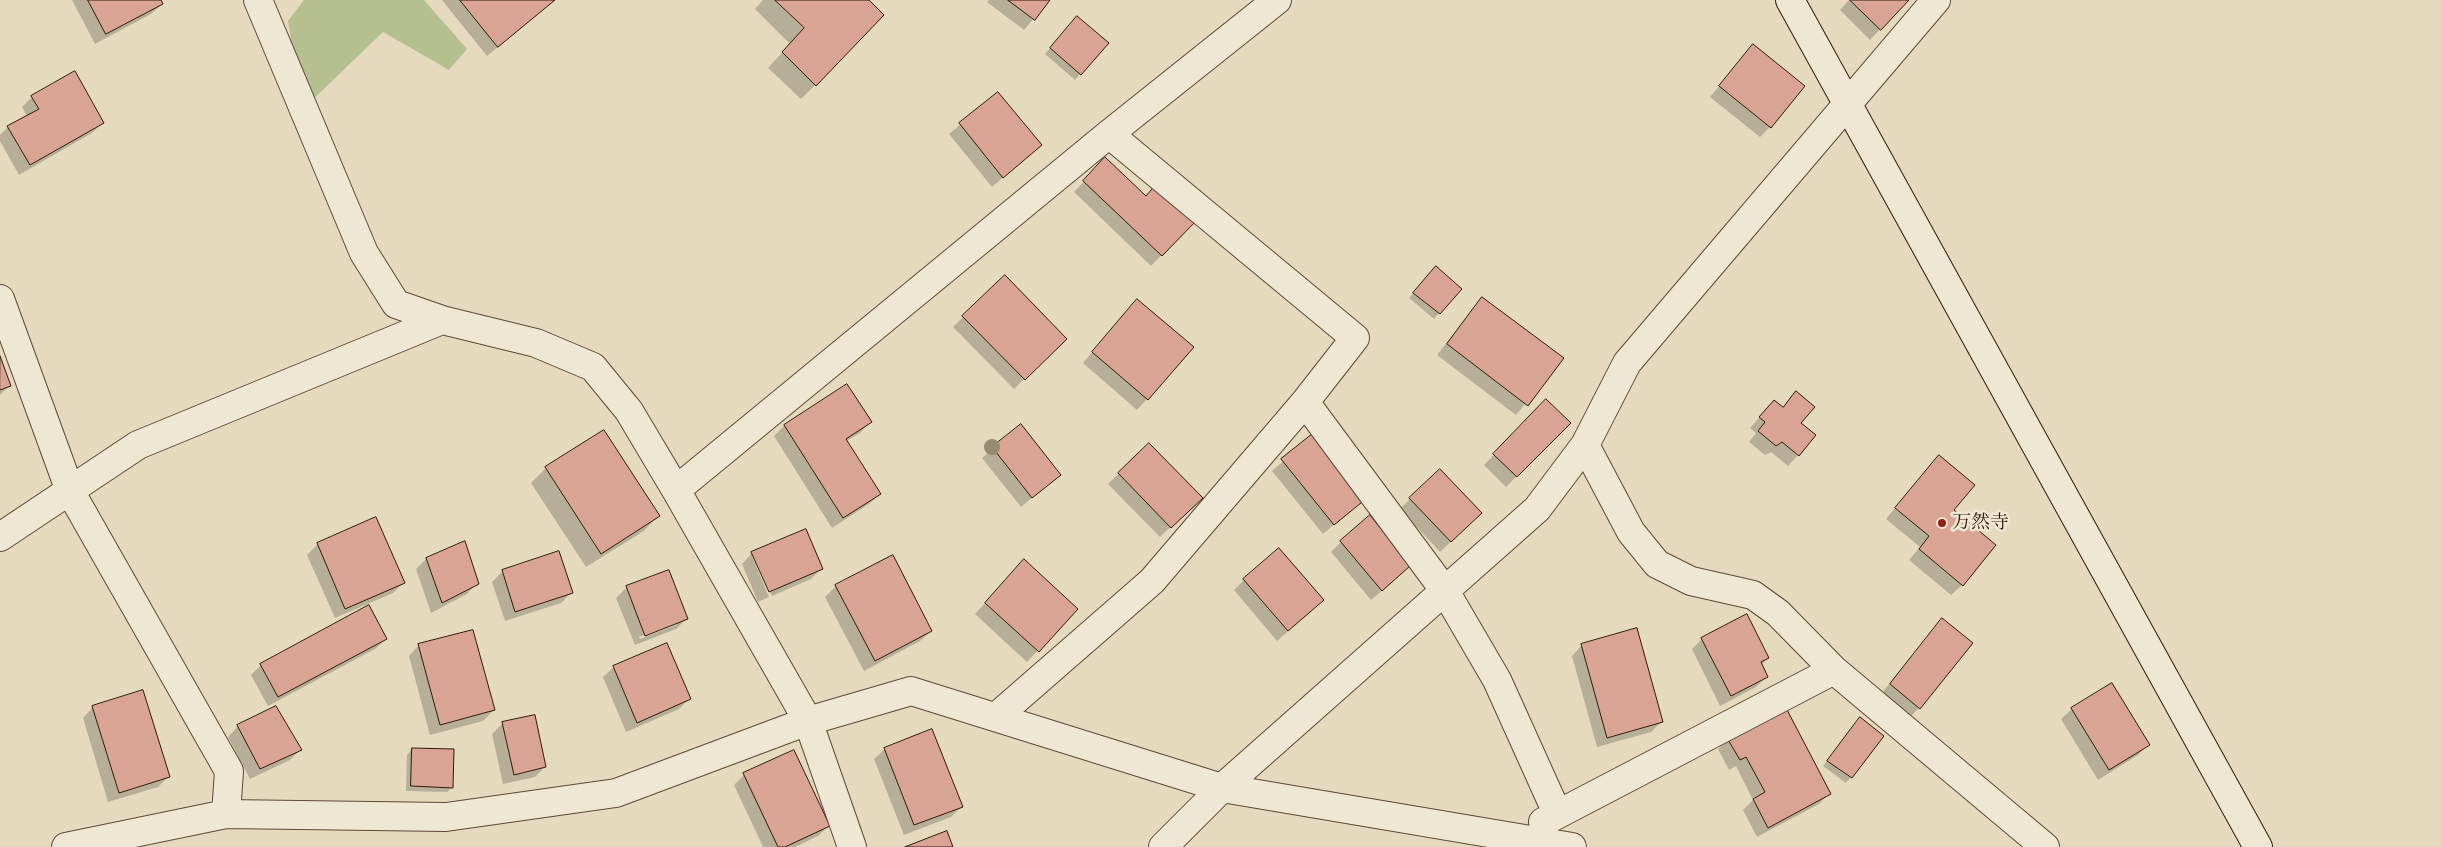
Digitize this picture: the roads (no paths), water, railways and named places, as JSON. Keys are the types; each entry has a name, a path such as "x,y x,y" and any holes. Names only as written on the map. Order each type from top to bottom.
{"street":[{"path":"258,0 364,253 396,304 442,320 536,343 594,367 629,411 808,721 852,847"},
{"path":"676,490 1109,134 1277,0"},
{"path":"1790,0 2258,847"},
{"path":"1163,847 1222,788 1537,509 1586,445 1627,363 1936,0"},
{"path":"996,717 1152,581 1305,402 1355,338 1109,134"},
{"path":"0,299 70,492 228,771 226,814"},
{"path":"0,537 138,445 442,320"},
{"path":"1305,402 1445,591 1497,680 1557,813"},
{"path":"1586,445 1631,532 1657,564 1691,581 1753,594 1778,613 1834,670 2045,847"},
{"path":"1522,838 1557,813 1834,670"},
{"path":"66,847 111,842 226,814 446,818 616,793 808,721 911,691 1222,788 1572,847"}],"place":[{"name":"万然寺","path":"1942,523"}]}
